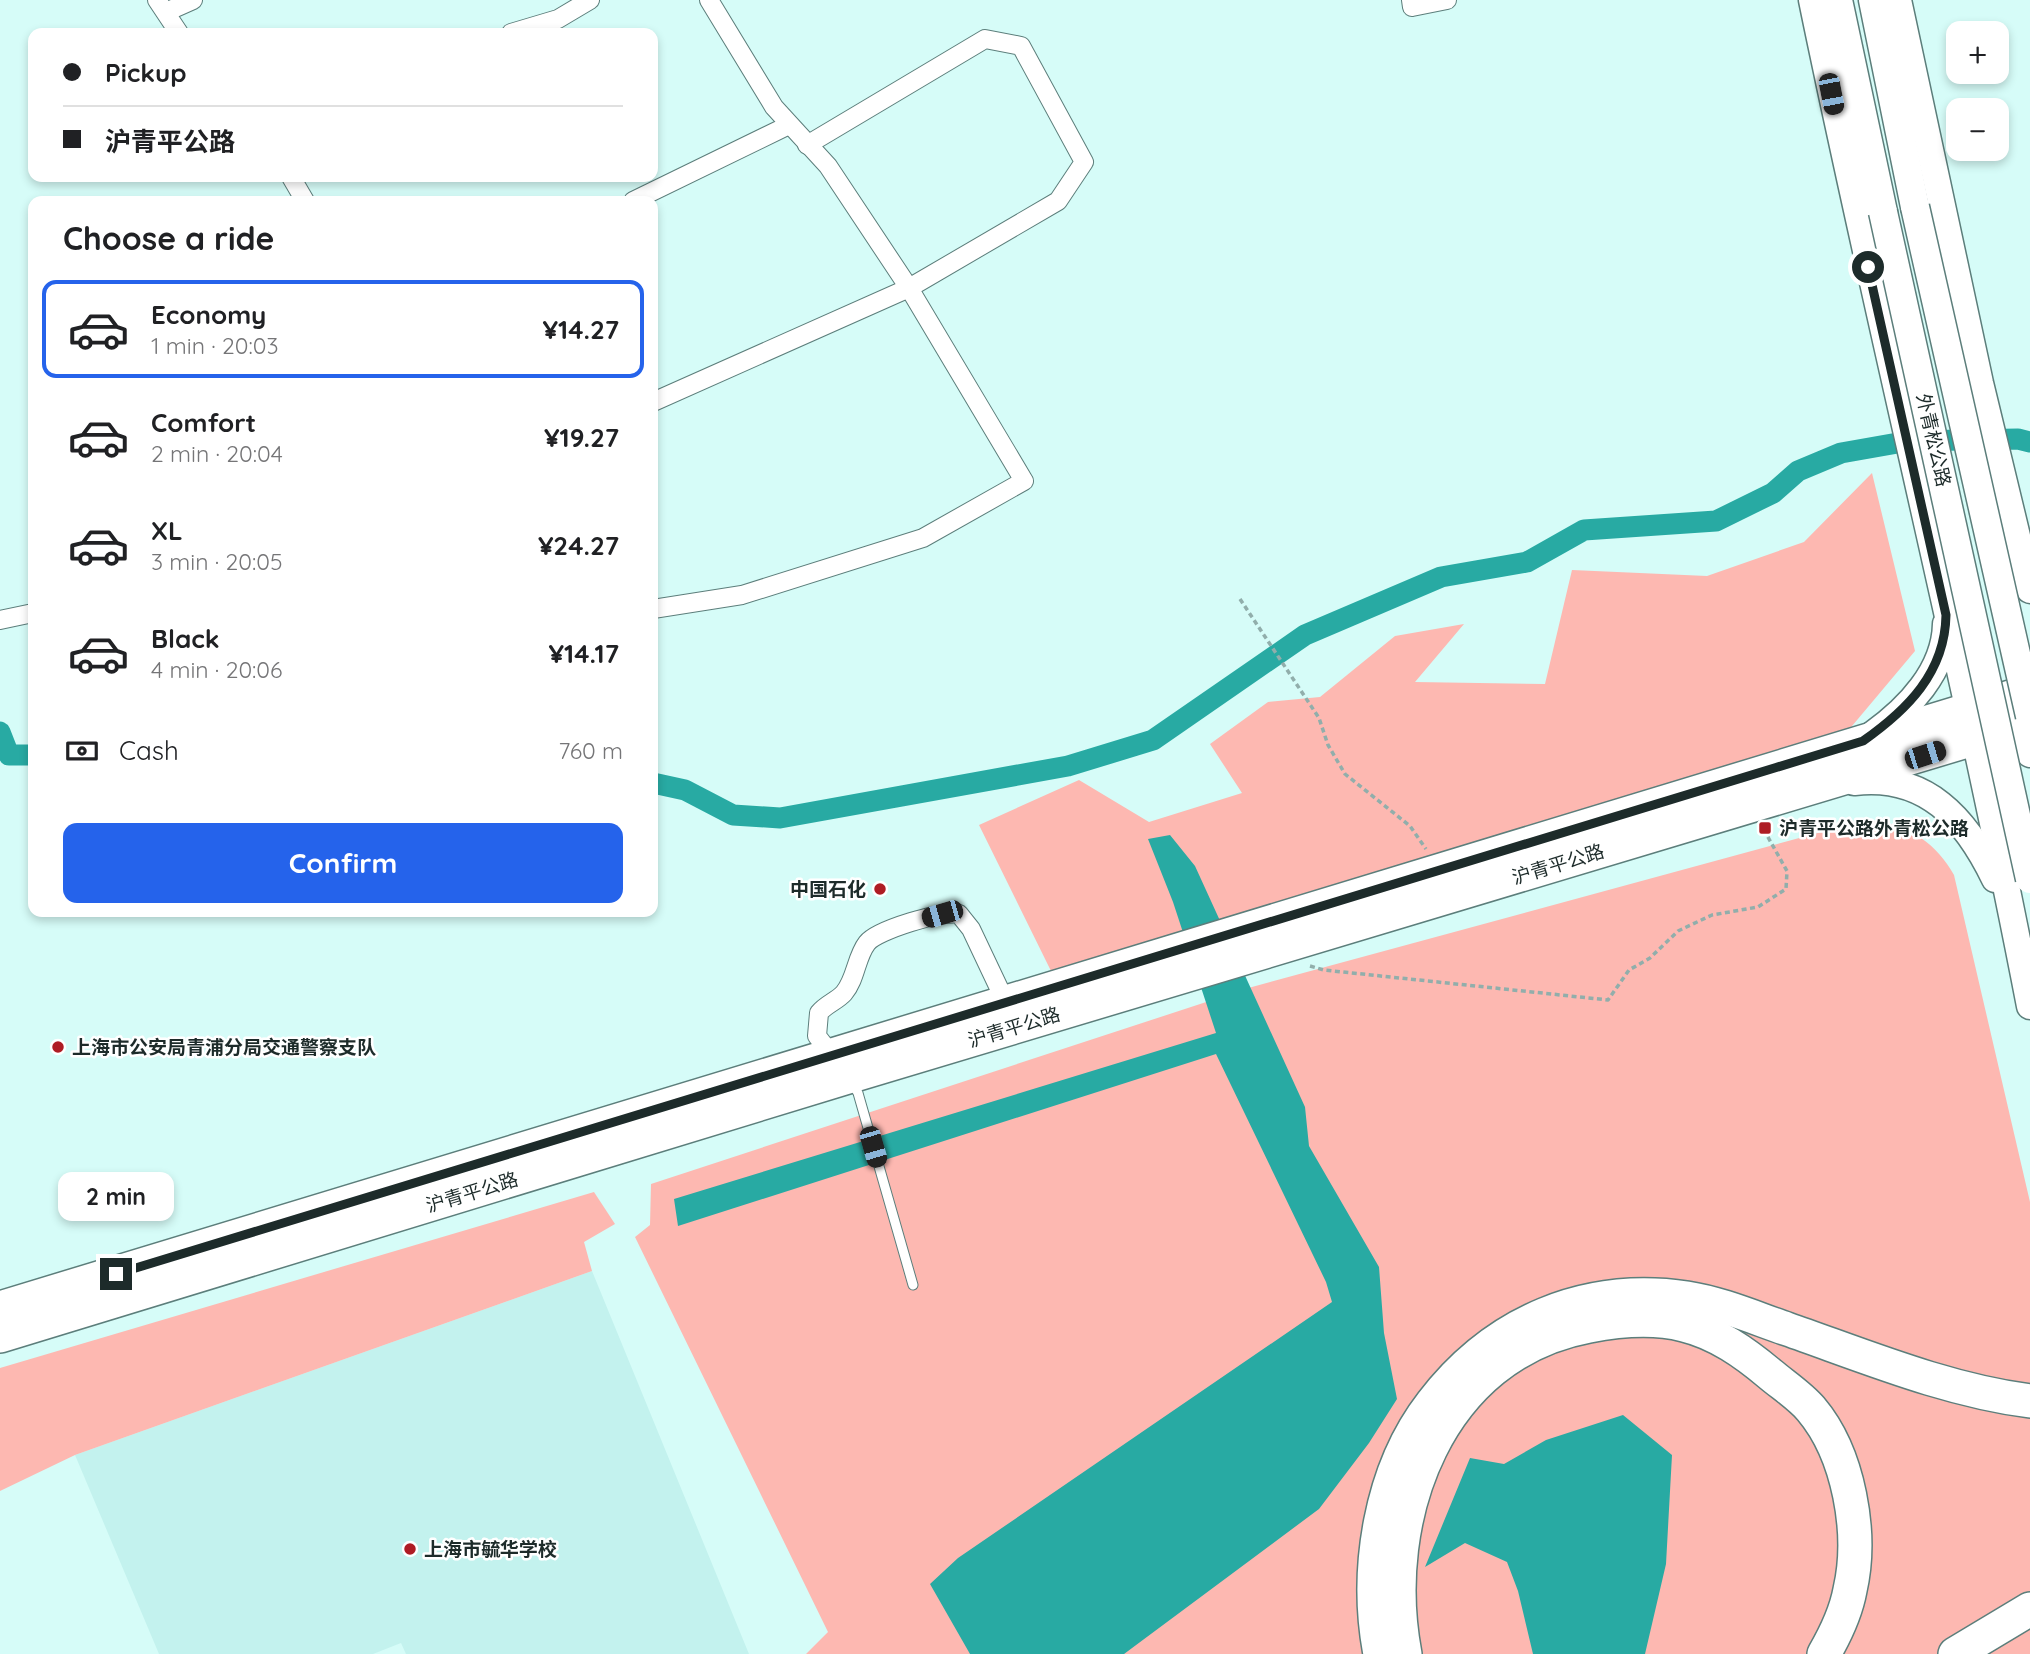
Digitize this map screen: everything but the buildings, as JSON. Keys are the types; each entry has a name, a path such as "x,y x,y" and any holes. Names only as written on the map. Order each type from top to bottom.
{"highway":[{"name":"沪青平公路","path":"0,1336 120,1286 1240,946 1431,874 1863,741 2008,719"},
{"name":"沪青平公路","path":"1240,946 1278,948 1814,788 2008,719"},
{"name":"沪青平公路","path":"840,1066 1006,1003 1174,966"},
{"name":"沪青平公路","path":"0,1308 120,1286"},
{"path":"1405,1654 1399,1596 1388,1549 1388,1487 1412,1428 1451,1377 1502,1334 1558,1307 1625,1295 1688,1298 1961,1388 2030,1401"},
{"path":"1380,1654 1374,1598 1388,1549 1433,1442 1468,1393 1515,1353 1564,1331 1626,1319 1684,1325 1739,1348 1810,1409 1834,1447 1848,1493 1855,1541 1850,1591 1824,1654"},
{"path":"1955,1654 2030,1609"}],"main road":[{"path":"1812,0 1896,395 1941,588 1946,632 1938,659 1915,697 1900,715 1863,741"},
{"name":"外青松公路","path":"1838,0 2018,882"},
{"name":"外青松公路","path":"1872,0 1915,207 2008,719"},
{"path":"1898,0 1980,383 2030,590"},
{"path":"1932,549 1957,569 1976,570 1993,565 2004,556 2014,532"},
{"path":"2014,532 2017,596 2008,719 2018,882 2019,950"},
{"path":"1941,588 1963,643 2008,719"},
{"path":"1814,788 1886,782 1905,786 1930,796 1968,828 1994,878 2019,950 2030,1006"}],"street":[{"path":"176,28 161,6 193,0"},
{"path":"528,28 558,19 590,0"},
{"path":"658,608 742,595 923,538 1024,481 909,288 828,166 787,126 709,0"},
{"path":"1410,0 1412,7 1447,0"},
{"path":"658,400 909,288 1058,201 1084,162 1021,46 985,39 807,145"},
{"path":"643,196 787,126"},
{"path":"2,619 28,614"},
{"path":"840,1066 815,1032 819,1013 844,993 865,945 874,934 942,914 959,914 971,929 1006,1003"}],"lane":[{"path":"840,1066 858,1093 913,1284"}],"path":[{"path":"1240,598 1319,719 1328,745 1345,774 1410,826 1425,845 1431,874"},
{"path":"1278,948 1306,965 1324,970 1608,1000 1629,970 1650,958 1678,931 1712,915 1758,906 1777,897 1786,889 1787,871 1751,807"}],"shaded area":[{"path":"1872,473 1915,651 1847,732 1051,971 979,825 1079,780 1149,822 1242,793 1210,744 1268,702 1320,697 1395,636 1464,624 1415,682 1545,684 1572,570 1707,576 1804,542"},
{"path":"1876,821 1900,827 1921,838 1939,854 1954,875 2030,1202 2030,1654 806,1654 828,1632 635,1237 650,1225 651,1184 1252,987 1836,828"},
{"path":"594,1192 615,1224 584,1242 592,1271 75,1455 0,1491 0,1368"},
{"name":"上海市毓华学校","path":"592,1271 749,1654 406,1654 401,1643 373,1654 159,1654 75,1455"}],"water":[{"path":"1170,835 1195,866 1305,1107 1309,1146 1379,1267 1384,1333 1397,1399 1369,1443 1319,1509 1124,1654 970,1654 930,1584 958,1558 1332,1302 1326,1282 1216,1054 678,1226 674,1199 1216,1033 1173,902 1148,839"},
{"path":"1623,1415 1672,1455 1666,1564 1645,1654 1533,1654 1518,1591 1507,1562 1465,1543 1425,1567 1470,1458 1504,1464 1546,1440"}],"waterway":[{"path":"658,784 685,790 733,815 780,818 1068,766 1153,740 1305,635 1441,577 1527,562 1584,530 1716,521 1773,493 1798,471 1841,453 1909,441 2018,439 2030,442"},
{"path":"0,732 9,755 28,755"}],"place":[{"name":"沪青平公路外青松公路","path":"1765,828"},
{"name":"中国石化","path":"880,889"},
{"name":"上海市公安局青浦分局交通警察支队","path":"58,1047"},
{"name":"上海市毓华学校","path":"410,1549"}],"route":[{"path":"116,1274 1863,741 1900,715 1915,697 1938,659 1946,632 1941,588 1868,267"}]}
